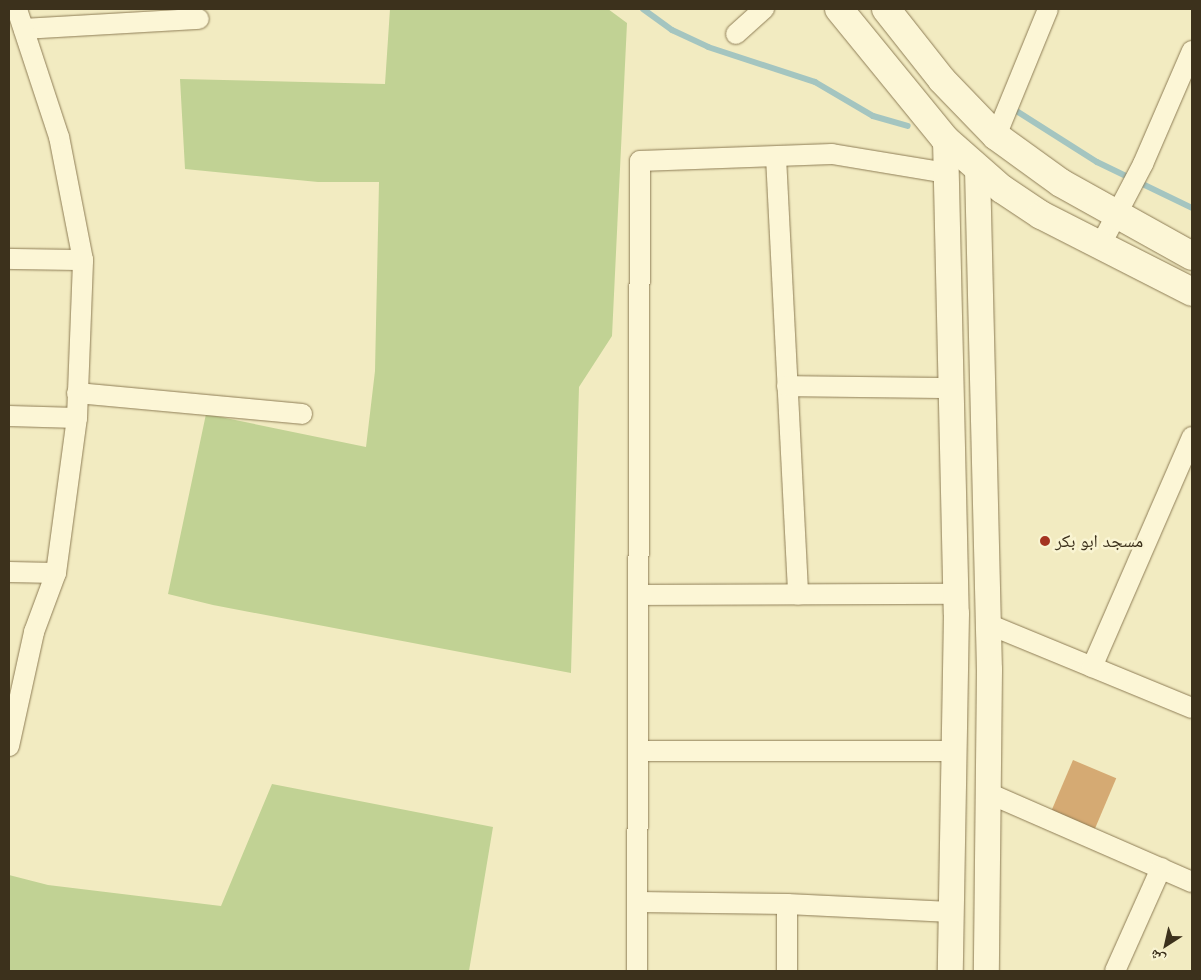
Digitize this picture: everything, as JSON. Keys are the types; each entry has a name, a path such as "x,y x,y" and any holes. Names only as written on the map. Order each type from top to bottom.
{"main road":[{"path":"839,9 944,139 977,169 1041,215 1192,292"},
{"path":"886,9 942,80 996,136 1039,169 1121,206 1192,256"}],"street":[{"path":"9,746 34,632 56,573 77,418 83,260 59,137 17,9"},
{"path":"736,34 764,9"},
{"path":"996,136 1048,9"},
{"path":"24,29 199,19"},
{"path":"1100,246 1143,164 1192,51"},
{"path":"944,139 947,173 955,594 950,971"},
{"path":"636,971 638,902 640,161 832,154 947,173"},
{"path":"776,157 798,594"},
{"path":"977,169 989,669 986,971"},
{"path":"9,259 83,260"},
{"path":"787,386 952,388"},
{"path":"78,392 302,414"},
{"path":"9,416 77,418"},
{"path":"952,433 982,432"},
{"path":"1092,667 1192,437"},
{"path":"9,572 56,573"},
{"path":"639,595 955,594"},
{"path":"988,624 1192,708"},
{"path":"955,670 989,669"},
{"path":"638,751 953,751"},
{"path":"988,793 1192,882"},
{"path":"1115,971 1162,868"},
{"path":"638,902 788,904 951,912"},
{"path":"787,971 788,904"}],"green space":[{"path":"390,9 608,9 627,23 612,336 579,387 571,673 213,605 168,594 206,414 366,447 375,371 379,182 318,182 185,169 180,79 385,84"},
{"path":"272,784 493,827 469,971 9,971 9,875 48,885 221,906"}],"building":[{"path":"1073,760 1116,778 1093,833 1050,814"}],"waterway":[{"path":"643,9 672,30 708,47 815,82 873,116 908,126"},
{"path":"1015,110 1097,162 1192,208"}],"place":[{"name":"مسجد ابو بكر","path":"1045,541"}]}
